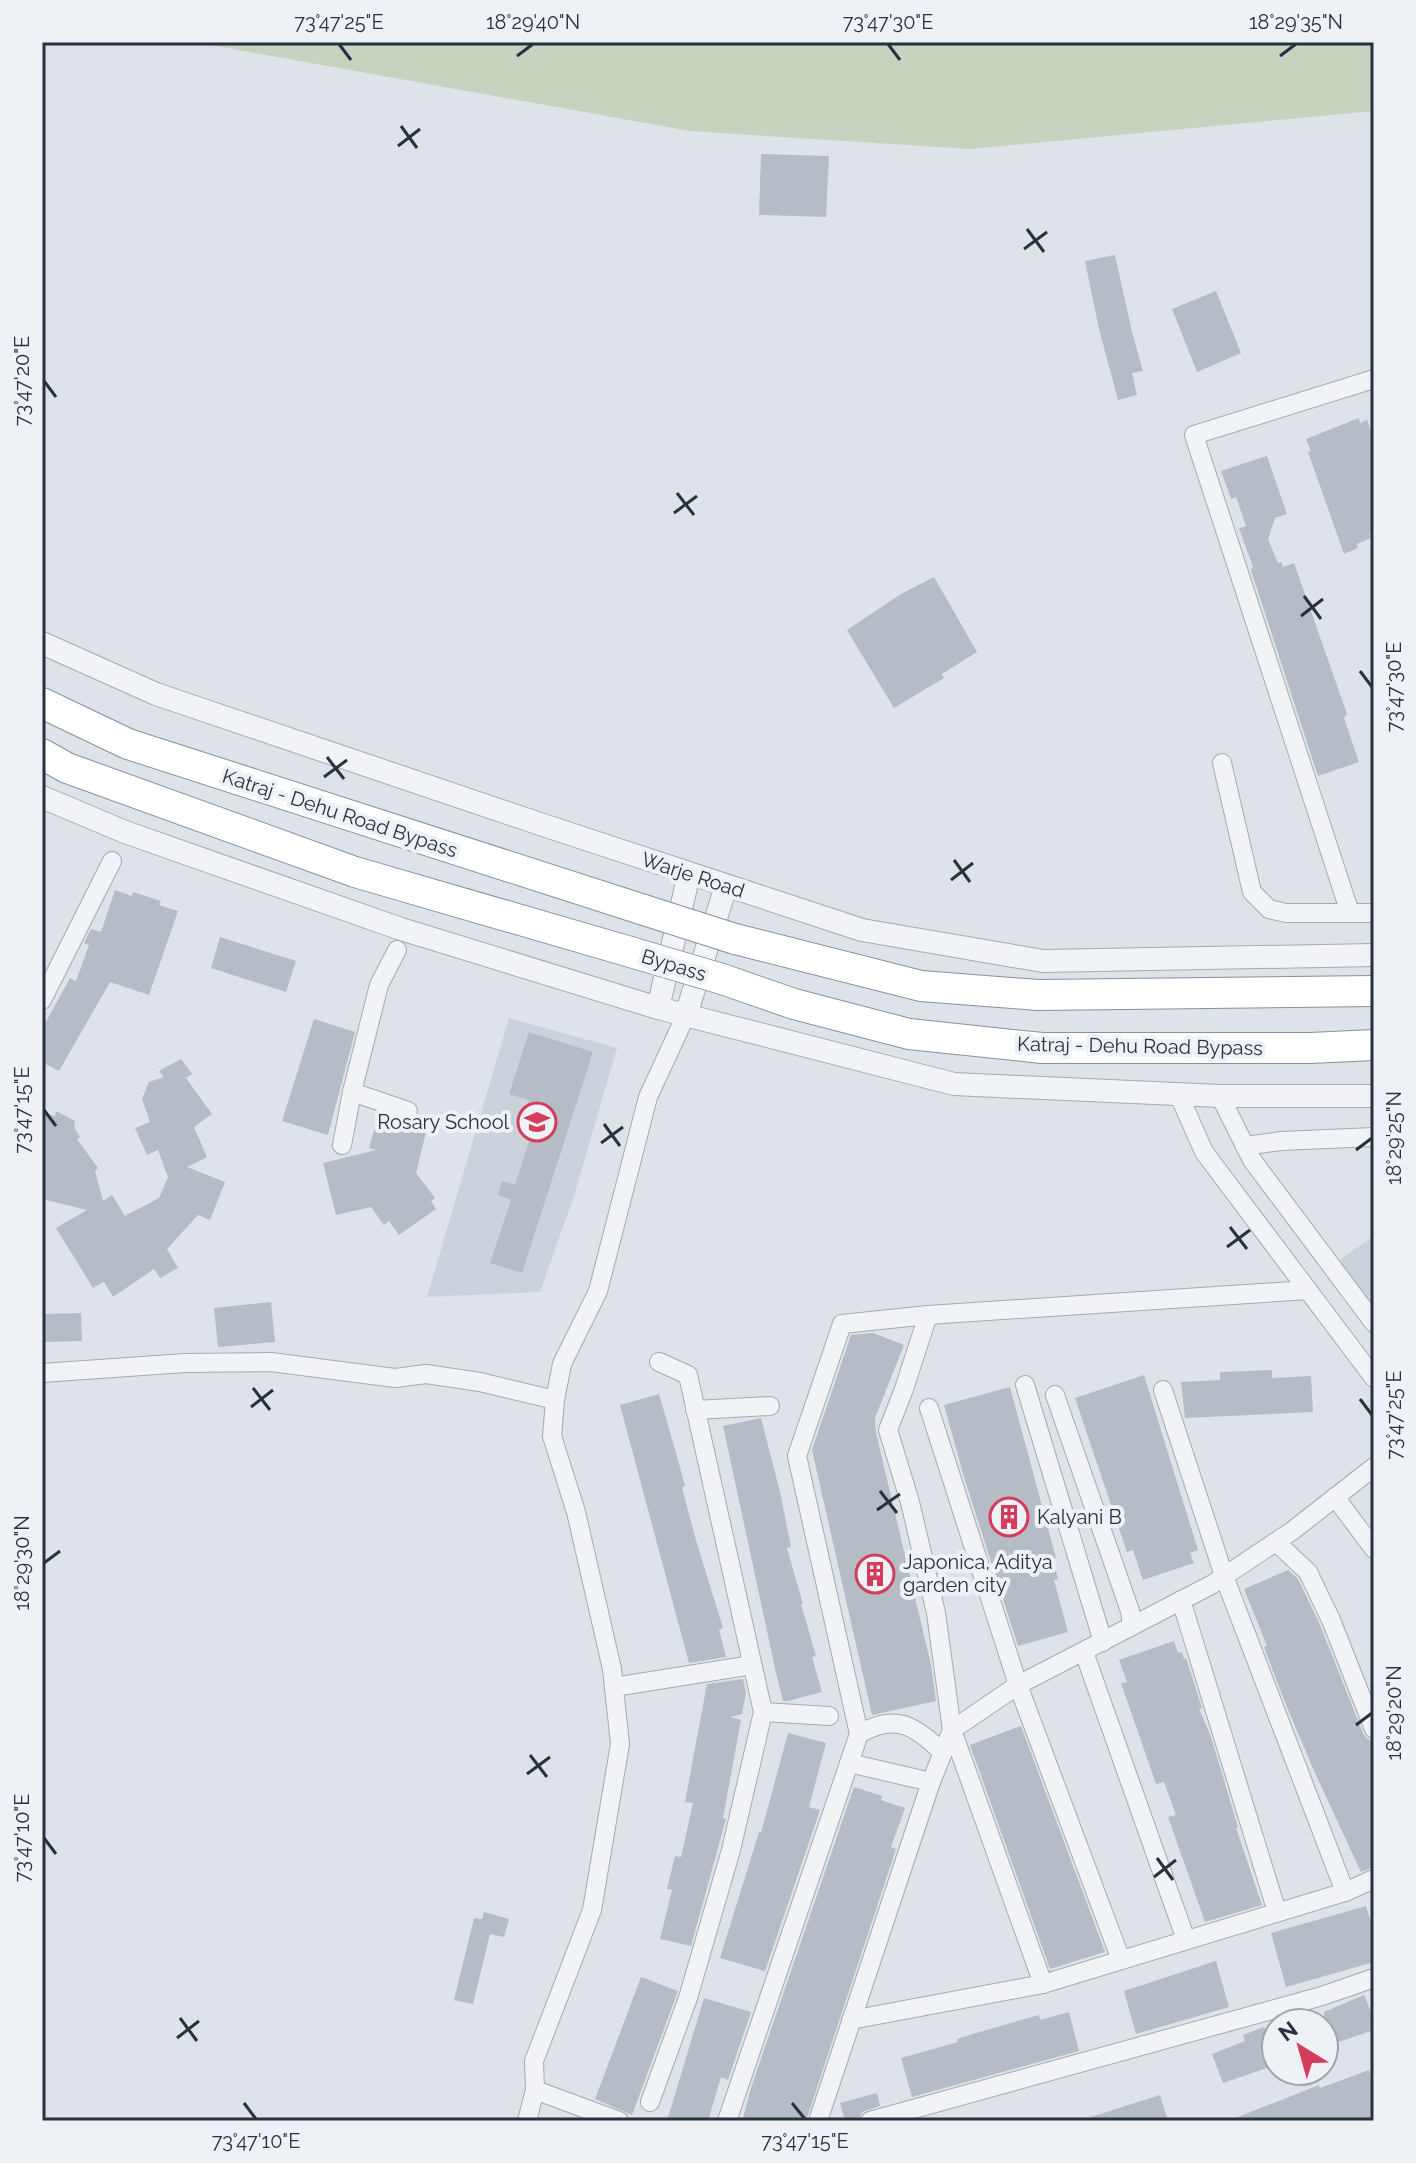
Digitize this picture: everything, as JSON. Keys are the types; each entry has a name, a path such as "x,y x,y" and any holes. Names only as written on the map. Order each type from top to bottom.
{"highway":[{"name":"Katraj - Dehu Road Bypass","path":"42,703 128,744 735,939 921,986 1038,995 1374,991"},
{"name":"Bypass","path":"42,754 67,768 355,872 722,979"},
{"name":"Katraj - Dehu Road Bypass","path":"722,979 794,1004 909,1034 1042,1048 1310,1048 1374,1045"}],"street":[{"path":"1350,913 1194,435 1374,379"},
{"name":"Warje Road","path":"42,643 156,694 862,930 1043,961 1374,955"},
{"path":"1222,763 1252,892 1269,909 1286,913 1374,913"},
{"path":"42,797 125,832 401,929 658,1008 954,1084 1220,1096 1374,1096"},
{"path":"42,1000 112,861"},
{"path":"658,1008 689,874"},
{"path":"527,2121 535,2090 534,2061 592,1910 620,1744 612,1669 576,1512 552,1436 555,1400 562,1364 598,1291 648,1097 686,1015 726,886"},
{"path":"342,1145 379,985 397,950"},
{"path":"352,1092 408,1111"},
{"path":"1178,1093 1204,1152 1374,1378"},
{"path":"1220,1096 1252,1160 1374,1323"},
{"path":"1245,1146 1281,1141 1374,1137"},
{"path":"727,2121 859,1734 797,1456 842,1324 928,1315 1308,1290"},
{"path":"928,1315 888,1430 910,1502 936,1613 952,1730 1043,1984"},
{"path":"42,1373 185,1363 271,1362 395,1378 426,1374 555,1400"},
{"path":"650,2102 693,1983 731,1850 763,1712 688,1375 659,1362"},
{"path":"1025,1385 1103,1642"},
{"path":"1163,1390 1224,1576 1345,1892"},
{"path":"1055,1395 1130,1611 1132,1626"},
{"path":"695,1410 770,1406"},
{"path":"929,1408 1018,1685 1121,1960"},
{"path":"818,2121 931,1782 952,1730 1018,1685 1224,1576 1276,1542 1374,1467"},
{"path":"1335,1497 1374,1549"},
{"path":"1276,1542 1308,1572 1331,1620 1374,1729"},
{"path":"1181,1600 1277,1912"},
{"path":"1084,1652 1186,1940"},
{"path":"614,1687 752,1665"},
{"path":"763,1712 829,1716"},
{"path":"859,1734 877,1724 905,1724 928,1738 943,1753"},
{"path":"849,1763 931,1782"},
{"path":"851,2020 1043,1984 1345,1892 1374,1879"},
{"path":"870,2121 1322,1996 1374,1978"},
{"path":"535,2090 619,2121"}],"shaded area":[{"name":"Rosary School","path":"509,1018 617,1048 574,1196 540,1292 427,1297"},
{"path":"1374,1236 1374,1309 1338,1261"}],"green space":[{"path":"194,42 1374,42 1374,111 970,149 690,131"}],"building":[{"path":"761,154 829,156 826,217 759,215"},
{"path":"1115,255 1143,371 1132,373 1137,395 1118,400 1085,261"},
{"path":"1216,291 1241,353 1197,372 1172,309"},
{"path":"1359,418 1360,423 1367,420 1374,438 1374,532 1369,534 1371,538 1357,544 1358,548 1344,554 1306,439"},
{"path":"1267,456 1287,514 1275,518 1268,539 1278,563 1281,562 1283,567 1294,563 1347,714 1344,718 1359,762 1318,776 1251,570 1253,567 1239,528 1246,526 1236,497 1231,499 1221,471"},
{"path":"934,577 977,652 942,674 944,678 894,708 847,630 901,594"},
{"path":"115,890 161,901 159,905 178,911 149,995 110,982 59,1071 42,1062 42,1029 70,978 76,981 89,945 84,943 91,929 101,932"},
{"path":"220,937 296,961 286,992 211,968"},
{"path":"314,1019 355,1032 328,1135 282,1121"},
{"name":"Rosary School","path":"529,1032 593,1052 522,1273 490,1263 511,1200 498,1195 502,1181 515,1185 537,1117 524,1113 529,1100 509,1094"},
{"path":"181,1059 192,1074 186,1078 212,1114 194,1127 207,1157 187,1167 225,1182 210,1220 198,1215 167,1249 178,1268 160,1278 154,1269 113,1297 104,1282 93,1288 56,1228 87,1210 42,1199 42,1113 55,1116 56,1111 75,1121 74,1127 80,1137 77,1139 98,1168 95,1171 103,1201 112,1195 125,1216 159,1198 168,1177 158,1150 147,1155 135,1128 150,1122 142,1099 149,1082 164,1077 159,1071"},
{"path":"379,1114 405,1123 416,1120 428,1124 416,1173 435,1198 431,1201 436,1209 399,1235 389,1221 384,1225 371,1207 336,1215 323,1163 376,1150 369,1148"},
{"path":"271,1302 275,1342 218,1347 214,1308"},
{"path":"81,1313 82,1341 42,1342 42,1314"},
{"name":"Japonica, Aditya garden city","path":"873,1333 904,1345 875,1418 876,1433 931,1665 936,1701 872,1715 812,1450 851,1335"},
{"path":"1272,1370 1272,1378 1311,1376 1313,1412 1185,1418 1181,1382 1220,1380 1220,1372"},
{"path":"1144,1375 1198,1550 1190,1553 1194,1563 1143,1580 1133,1550 1127,1552 1075,1398"},
{"name":"Kalyani B","path":"1010,1387 1056,1558 1053,1559 1058,1579 1054,1580 1068,1632 1018,1646 944,1405"},
{"path":"659,1394 685,1486 682,1487 695,1537 723,1628 719,1630 726,1657 689,1663 620,1405"},
{"path":"761,1418 791,1547 787,1548 816,1656 812,1657 822,1692 788,1701 783,1701 776,1673 723,1426"},
{"path":"1288,1570 1298,1579 1320,1625 1363,1733 1367,1739 1374,1741 1374,1867 1361,1872 1284,1700 1244,1589"},
{"path":"1174,1641 1178,1653 1182,1652 1186,1658 1202,1708 1199,1709 1211,1737 1236,1828 1262,1905 1205,1922 1168,1817 1176,1815 1164,1782 1156,1784 1121,1683 1127,1682 1119,1660"},
{"path":"743,1679 746,1693 742,1714 730,1717 741,1720 723,1818 726,1819 691,1946 660,1939 672,1890 667,1889 675,1856 681,1857 693,1803 685,1802 707,1684"},
{"path":"1021,1726 1105,1952 1050,1969 970,1745"},
{"path":"788,1733 826,1743 809,1807 820,1810 765,1971 720,1958 761,1833"},
{"path":"854,1787 905,1808 891,1847 896,1849 806,2121 753,2121 743,2118 751,2088"},
{"path":"1366,1906 1374,1932 1374,1962 1286,1987 1271,1933"},
{"path":"484,1912 509,1919 504,1937 490,1934 473,2004 454,2000 474,1918 482,1919"},
{"path":"1216,1961 1229,2007 1136,2034 1124,1991"},
{"path":"641,1977 678,1991 632,2115 595,2099"},
{"path":"1364,1995 1374,2020 1374,2030 1340,2042 1340,2007 1336,2007"},
{"path":"704,1998 751,2012 728,2080 721,2077 708,2121 667,2121"},
{"path":"1069,2012 1079,2051 912,2097 901,2058 1039,2015 1040,2020"},
{"path":"1260,2029 1260,2070 1223,2083 1212,2054 1245,2041 1243,2035"},
{"path":"1369,2070 1374,2084 1374,2121 1228,2121 1314,2087 1340,2087 1340,2081"},
{"path":"877,2093 880,2106 862,2112 858,2121 845,2121 840,2103"},
{"path":"1160,2095 1168,2121 1092,2121 1091,2117"}],"place":[{"name":"Rosary School","path":"537,1122"},
{"name":"Kalyani B","path":"1009,1517"},
{"name":"Japonica, Aditya garden city","path":"875,1574"}]}
